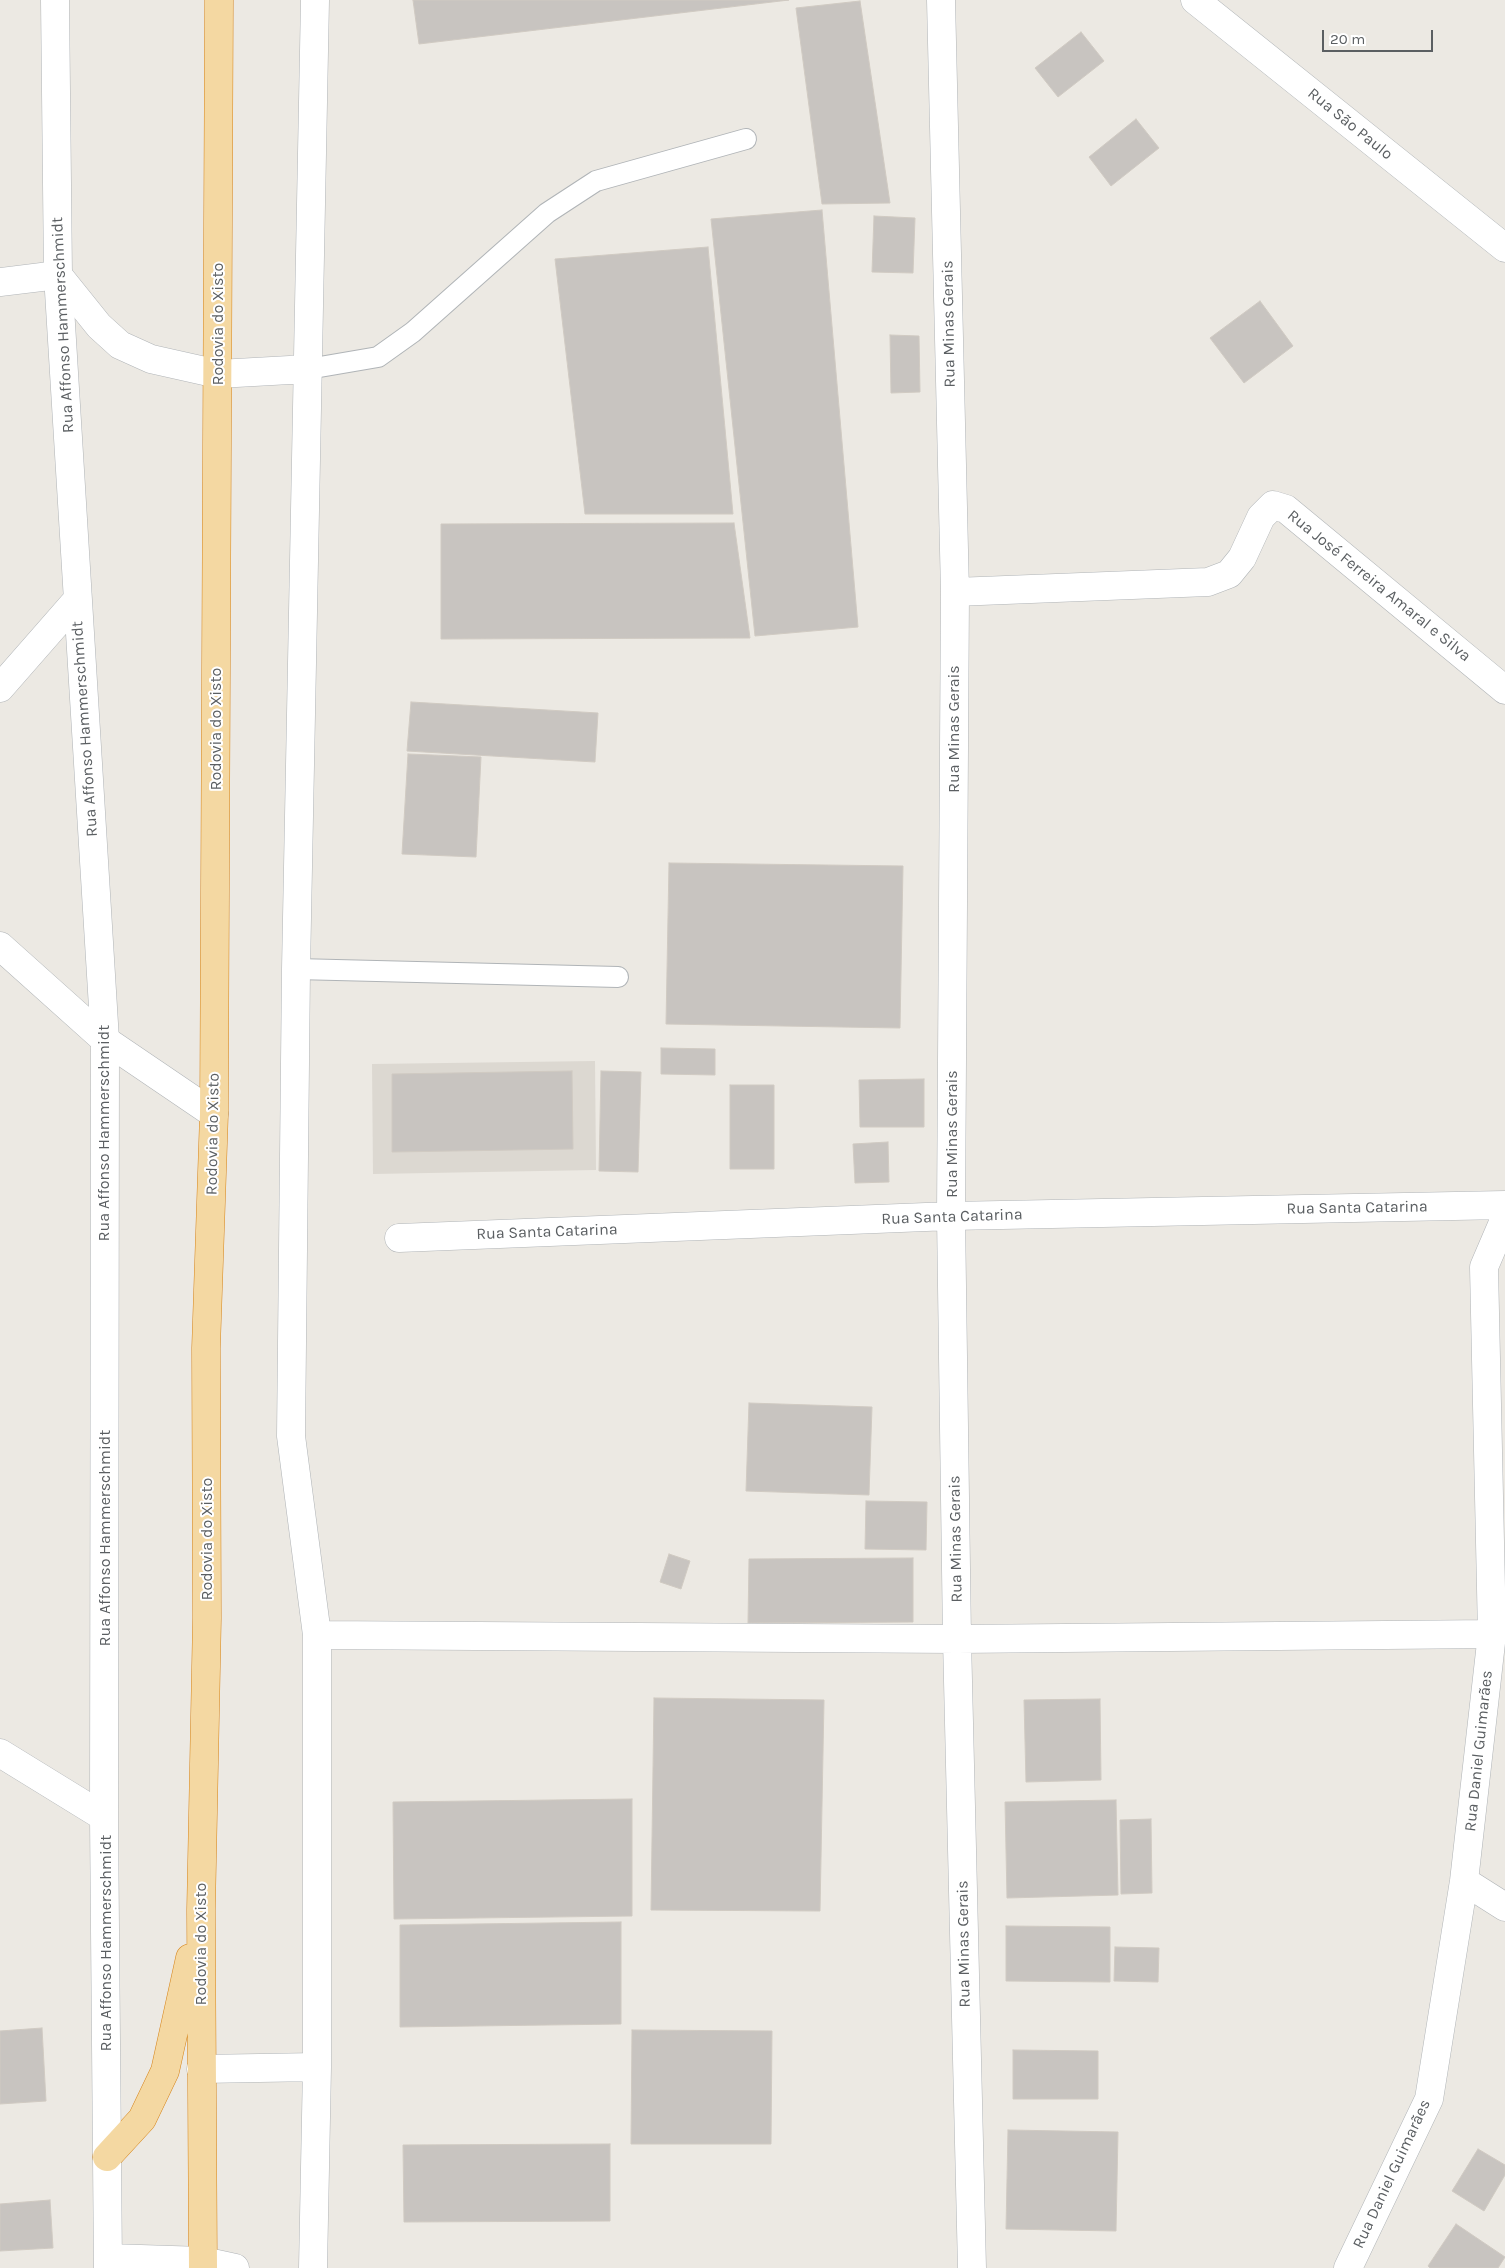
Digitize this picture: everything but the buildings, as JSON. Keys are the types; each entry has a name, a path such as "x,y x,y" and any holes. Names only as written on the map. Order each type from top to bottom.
{"highway":[{"name":"Rodovia do Xisto","path":"202,2264 200,1910 208,1618 206,1348 214,1114 219,0"},
{"path":"107,2157 142,2119 164,2071 200,1910"}],"street":[{"name":"Rua Affonso Hammerschmidt","path":"55,0 58,275 105,1040 104,1817 108,2263"},
{"path":"313,2268 317,2067 317,1635 291,1436 296,969 315,0"},
{"name":"Rua Minas Gerais","path":"941,0 955,592 951,1216 957,1639 972,2268"},
{"name":"Rua São Paulo","path":"1194,0 1505,248"},
{"path":"0,282 58,275 99,326 120,345 151,359 218,374 308,369"},
{"name":"Rua José Ferreira Amaral e Silva","path":"955,592 1208,582 1229,574 1238,563 1261,517 1273,505 1286,508 1505,690"},
{"path":"0,688 77,600"},
{"path":"0,946 105,1040 214,1114"},
{"name":"Rua Santa Catarina","path":"398,1238 951,1216 1505,1205"},
{"name":"Rua Daniel Guimarães","path":"1348,2268 1429,2098 1464,1881 1492,1634 1484,1267 1505,1218"},
{"path":"317,1635 957,1639 1492,1634"},
{"path":"0,1754 104,1817"},
{"path":"1464,1881 1505,1907"},
{"path":"201,2069 317,2067"},
{"path":"108,2263 202,2264 235,2268"}],"lane":[{"path":"308,369 378,357 413,332 547,213 596,181 746,139"},
{"path":"296,969 618,977"}],"shaded area":[{"path":"595,1061 596,1170 373,1174 372,1064"}]}
